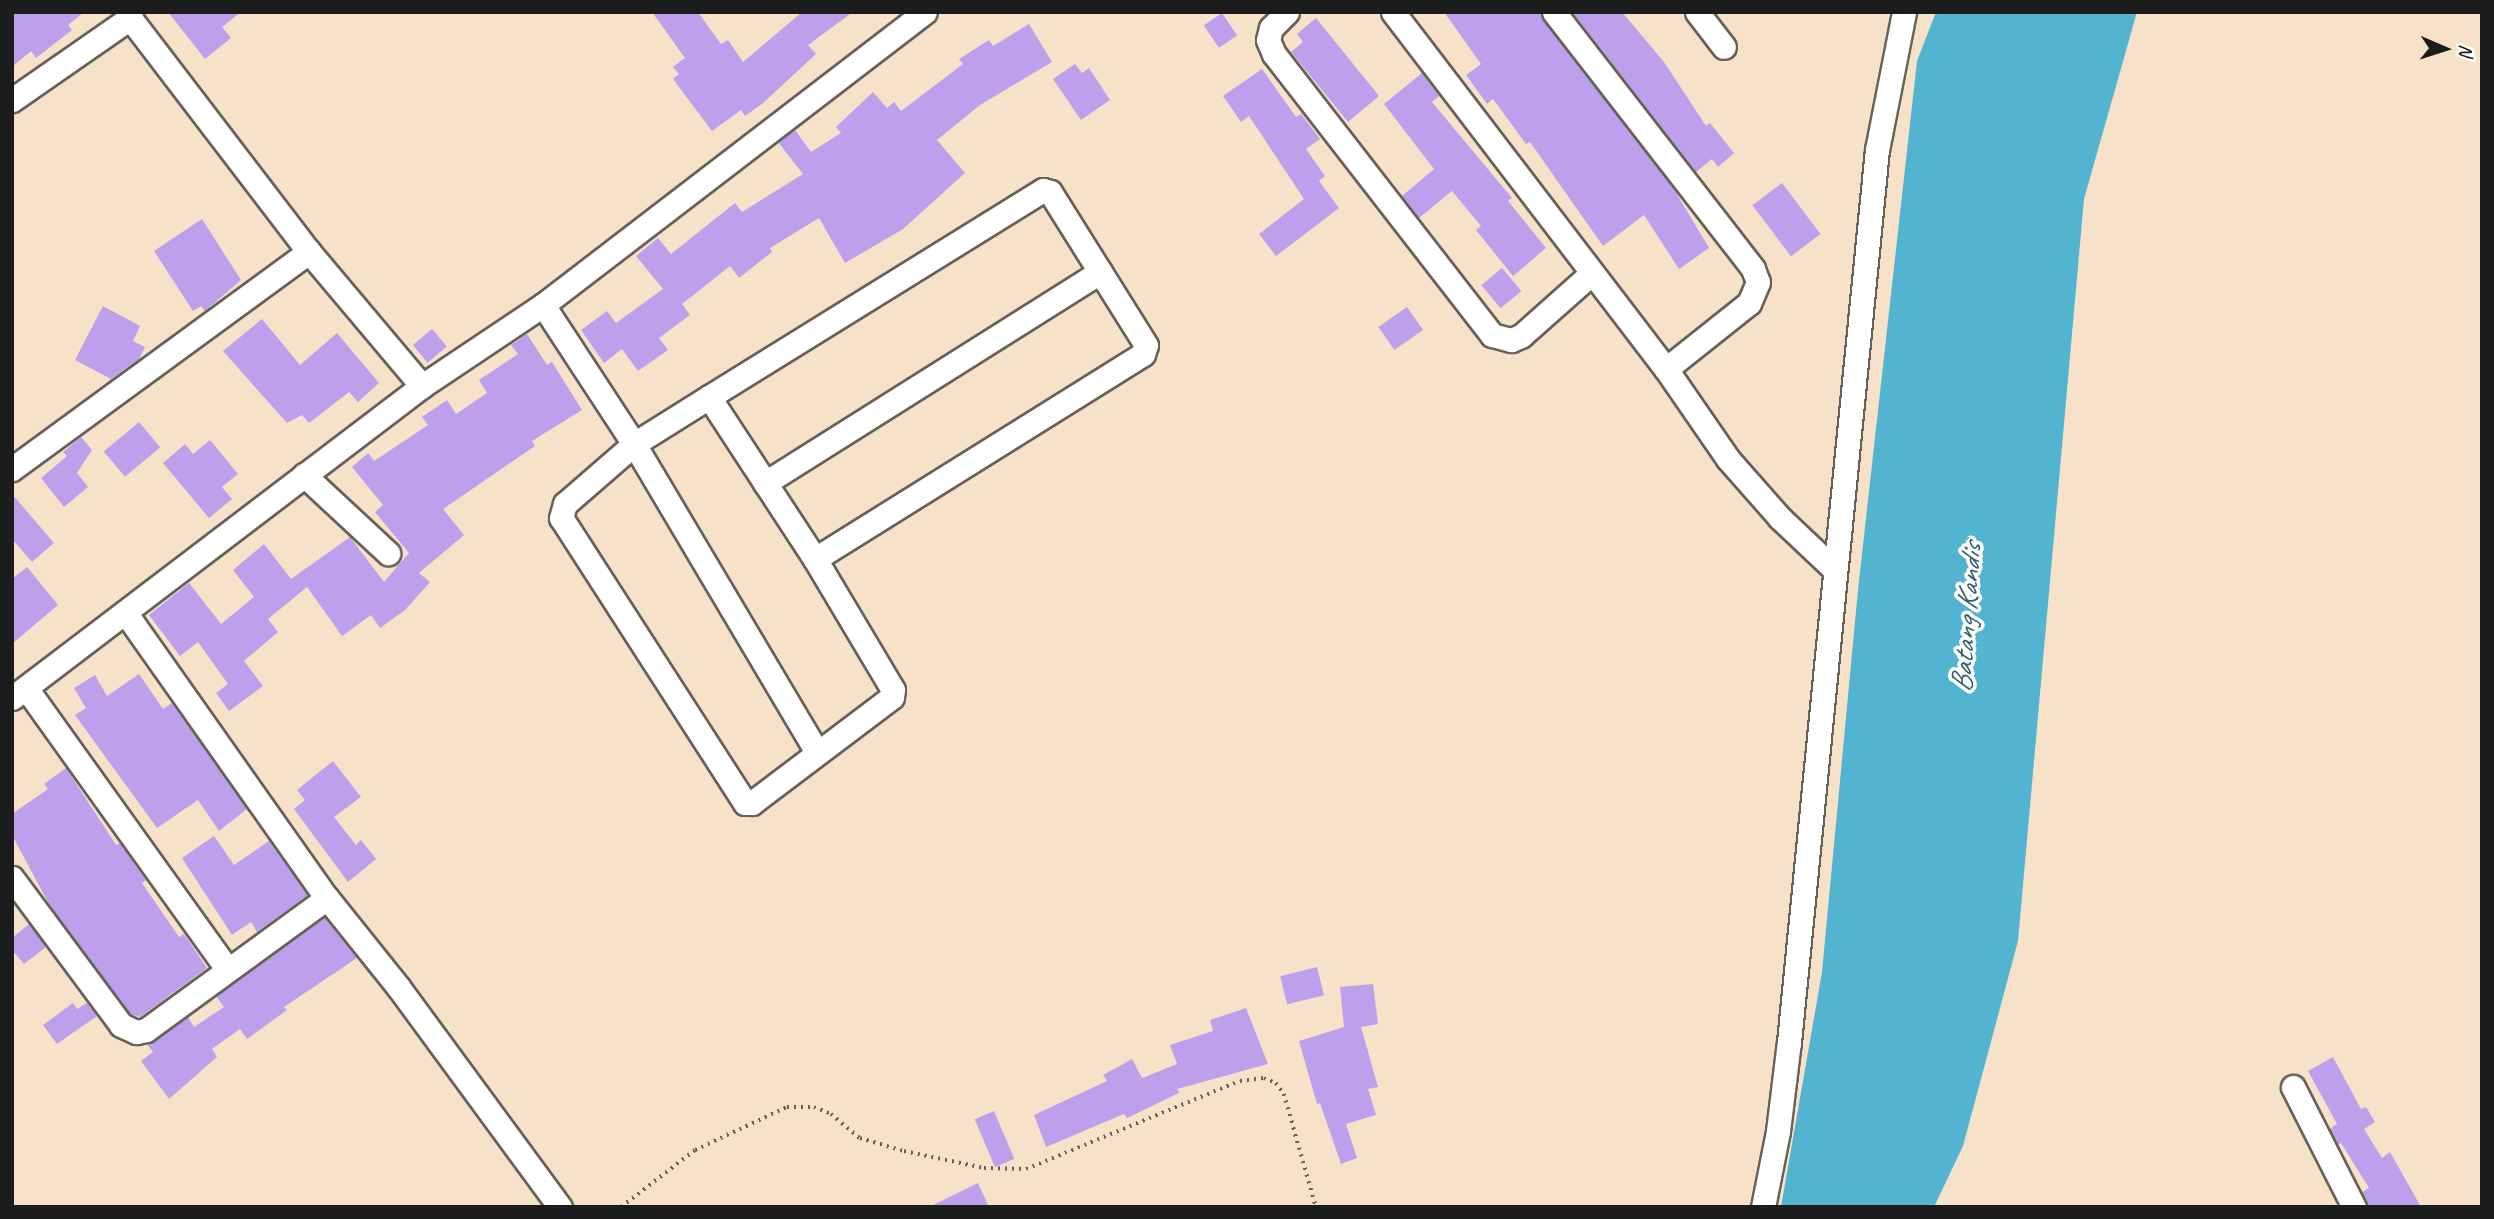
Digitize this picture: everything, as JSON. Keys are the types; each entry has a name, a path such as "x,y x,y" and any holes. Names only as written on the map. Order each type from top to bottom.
{"street":[{"path":"227,969 19,693 127,615 422,386 543,305 925,12"},
{"path":"1287,12 1271,28 1268,40 1273,54 1492,335 1511,340 1521,337 1592,272"},
{"path":"1393,12 1666,369 1749,484 1834,569"},
{"path":"1555,12 1753,269 1758,282 1749,303 1666,369"},
{"path":"1697,12 1724,47"},
{"path":"1763,1207 1778,1131 1789,1042 1877,150 1905,12"},
{"path":"12,100 131,15 309,253 422,386"},
{"path":"709,397 815,559 893,690 892,697 752,803 745,803 561,518 565,504 634,444 709,397 1043,190 1050,191 1146,345 1143,354 815,559"},
{"path":"12,469 309,253"},
{"path":"765,483 1100,272"},
{"path":"543,305 634,444 817,752"},
{"path":"304,475 388,553"},
{"path":"127,615 327,898 399,988 560,1207"},
{"path":"12,878 128,1031 146,1030 327,898"},
{"path":"2293,1087 2354,1207"}],"path":[{"path":"621,1207 695,1150 787,1107 814,1107 831,1114 860,1138 904,1151 973,1166 1026,1169 1240,1080 1264,1078 1276,1083 1284,1094 1316,1207"}],"water":[{"name":"Batang Kandis","path":"1936,12 2137,12 2084,199 2018,941 1963,1146 1934,1207 1781,1207 1822,972 1858,590 1917,61"}],"building":[{"path":"12,12 84,12 68,25 72,30 36,58 31,51 12,67"},
{"path":"168,12 241,12 222,27 231,38 205,59"},
{"path":"652,12 698,12 721,44 728,40 743,62 802,12 853,12 808,45 816,54 762,104 745,116 741,110 712,131 673,79 679,74 673,67 685,58"},
{"path":"1444,12 1540,12 1675,191 1709,248 1679,269 1644,215 1603,246 1530,142 1526,144 1493,99 1487,104 1466,75 1481,64"},
{"path":"1572,12 1622,12 1664,62 1706,126 1710,123 1734,153 1718,167 1712,159 1696,172"},
{"path":"1222,13 1237,35 1219,48 1204,25"},
{"path":"1316,18 1379,96 1348,122 1291,52 1303,42 1297,34"},
{"path":"1029,24 1052,62 980,105 937,140 965,173 903,229 845,263 819,218 770,248 772,252 739,278 730,266 682,304 690,315 659,338 668,350 638,371 622,349 604,363 581,330 607,311 616,323 663,289 636,256 658,238 671,254 735,203 742,212 803,174 778,142 795,130 811,152 841,133 836,127 873,92 887,108 894,102 901,111 963,64 959,59 989,40 993,46"},
{"path":"1075,64 1082,73 1089,68 1110,100 1081,120 1053,79"},
{"path":"1262,69 1296,117 1301,114 1320,139 1306,149 1325,176 1319,181 1339,208 1276,256 1259,234 1304,199 1249,116 1241,122 1223,96"},
{"path":"1422,73 1439,96 1432,102 1512,198 1508,201 1546,248 1513,276 1476,230 1481,226 1452,191 1419,218 1402,196 1434,169 1384,104"},
{"path":"1782,183 1821,234 1791,256 1752,205"},
{"path":"202,219 241,280 205,311 201,306 193,311 154,251"},
{"path":"1502,268 1521,291 1501,308 1481,285"},
{"path":"103,306 140,326 133,341 145,347 139,359 111,379 75,360"},
{"path":"1407,307 1423,330 1394,350 1378,327"},
{"path":"262,319 300,365 337,333 379,383 358,402 349,392 309,423 302,415 287,423 223,351"},
{"path":"432,329 447,347 428,363 413,345"},
{"path":"527,334 547,365 552,362 582,410 532,441 535,446 443,509 464,535 419,573 430,582 405,610 380,628 371,615 342,636 307,587 268,619 278,632 244,661 263,686 229,711 216,693 228,684 198,642 180,656 149,615 189,583 221,624 254,597 233,570 264,544 291,579 350,537 384,582 409,553 375,512 383,505 352,467 368,453 374,461 428,425 422,417 447,400 456,414 487,393 479,380 518,354 511,345"},
{"path":"139,422 160,447 125,477 104,452"},
{"path":"81,437 92,450 77,473 88,487 64,507 41,478 67,456 63,452"},
{"path":"210,440 238,474 222,487 232,499 209,518 163,463 185,444 193,454"},
{"path":"12,494 54,543 32,562 12,539"},
{"path":"27,567 58,605 12,644 12,579"},
{"path":"139,674 163,709 172,703 247,809 219,831 198,800 157,828 75,715 86,708 74,688 95,675 107,696"},
{"path":"333,761 361,797 334,817 356,845 361,840 376,859 348,882 294,809 305,800 297,790"},
{"path":"66,768 116,845 120,843 146,880 142,883 179,937 184,934 207,968 140,1017 130,1014 50,906 12,835 12,814 48,789 44,784"},
{"path":"214,836 234,865 269,841 308,895 257,932 251,922 232,935 182,858"},
{"path":"324,917 357,958 284,1007 287,1010 247,1039 240,1029 212,1049 217,1057 169,1099 141,1061 153,1052 147,1044 188,1017 194,1027 224,1007 216,996"},
{"path":"29,924 46,947 24,964 12,950 12,938"},
{"path":"1317,967 1324,995 1287,1004 1280,976"},
{"path":"1373,984 1378,1024 1361,1027 1378,1087 1368,1089 1376,1115 1346,1124 1357,1158 1341,1164 1320,1103 1317,1104 1299,1041 1344,1027 1340,987"},
{"path":"73,1003 77,1009 87,1003 97,1016 57,1044 43,1025"},
{"path":"1246,1008 1268,1064 1177,1089 1179,1093 1127,1118 1124,1114 1046,1147 1034,1115 1107,1081 1103,1075 1132,1059 1142,1078 1177,1064 1170,1045 1213,1031 1210,1020"},
{"path":"2333,1057 2361,1109 2366,1107 2375,1122 2364,1129 2382,1158 2390,1152 2421,1207 2370,1207 2367,1202 2362,1192 2369,1188 2341,1143 2338,1145 2330,1129 2337,1124 2308,1071"},
{"path":"994,1111 1014,1159 995,1167 975,1119"},
{"path":"978,1183 989,1207 929,1207"}]}
